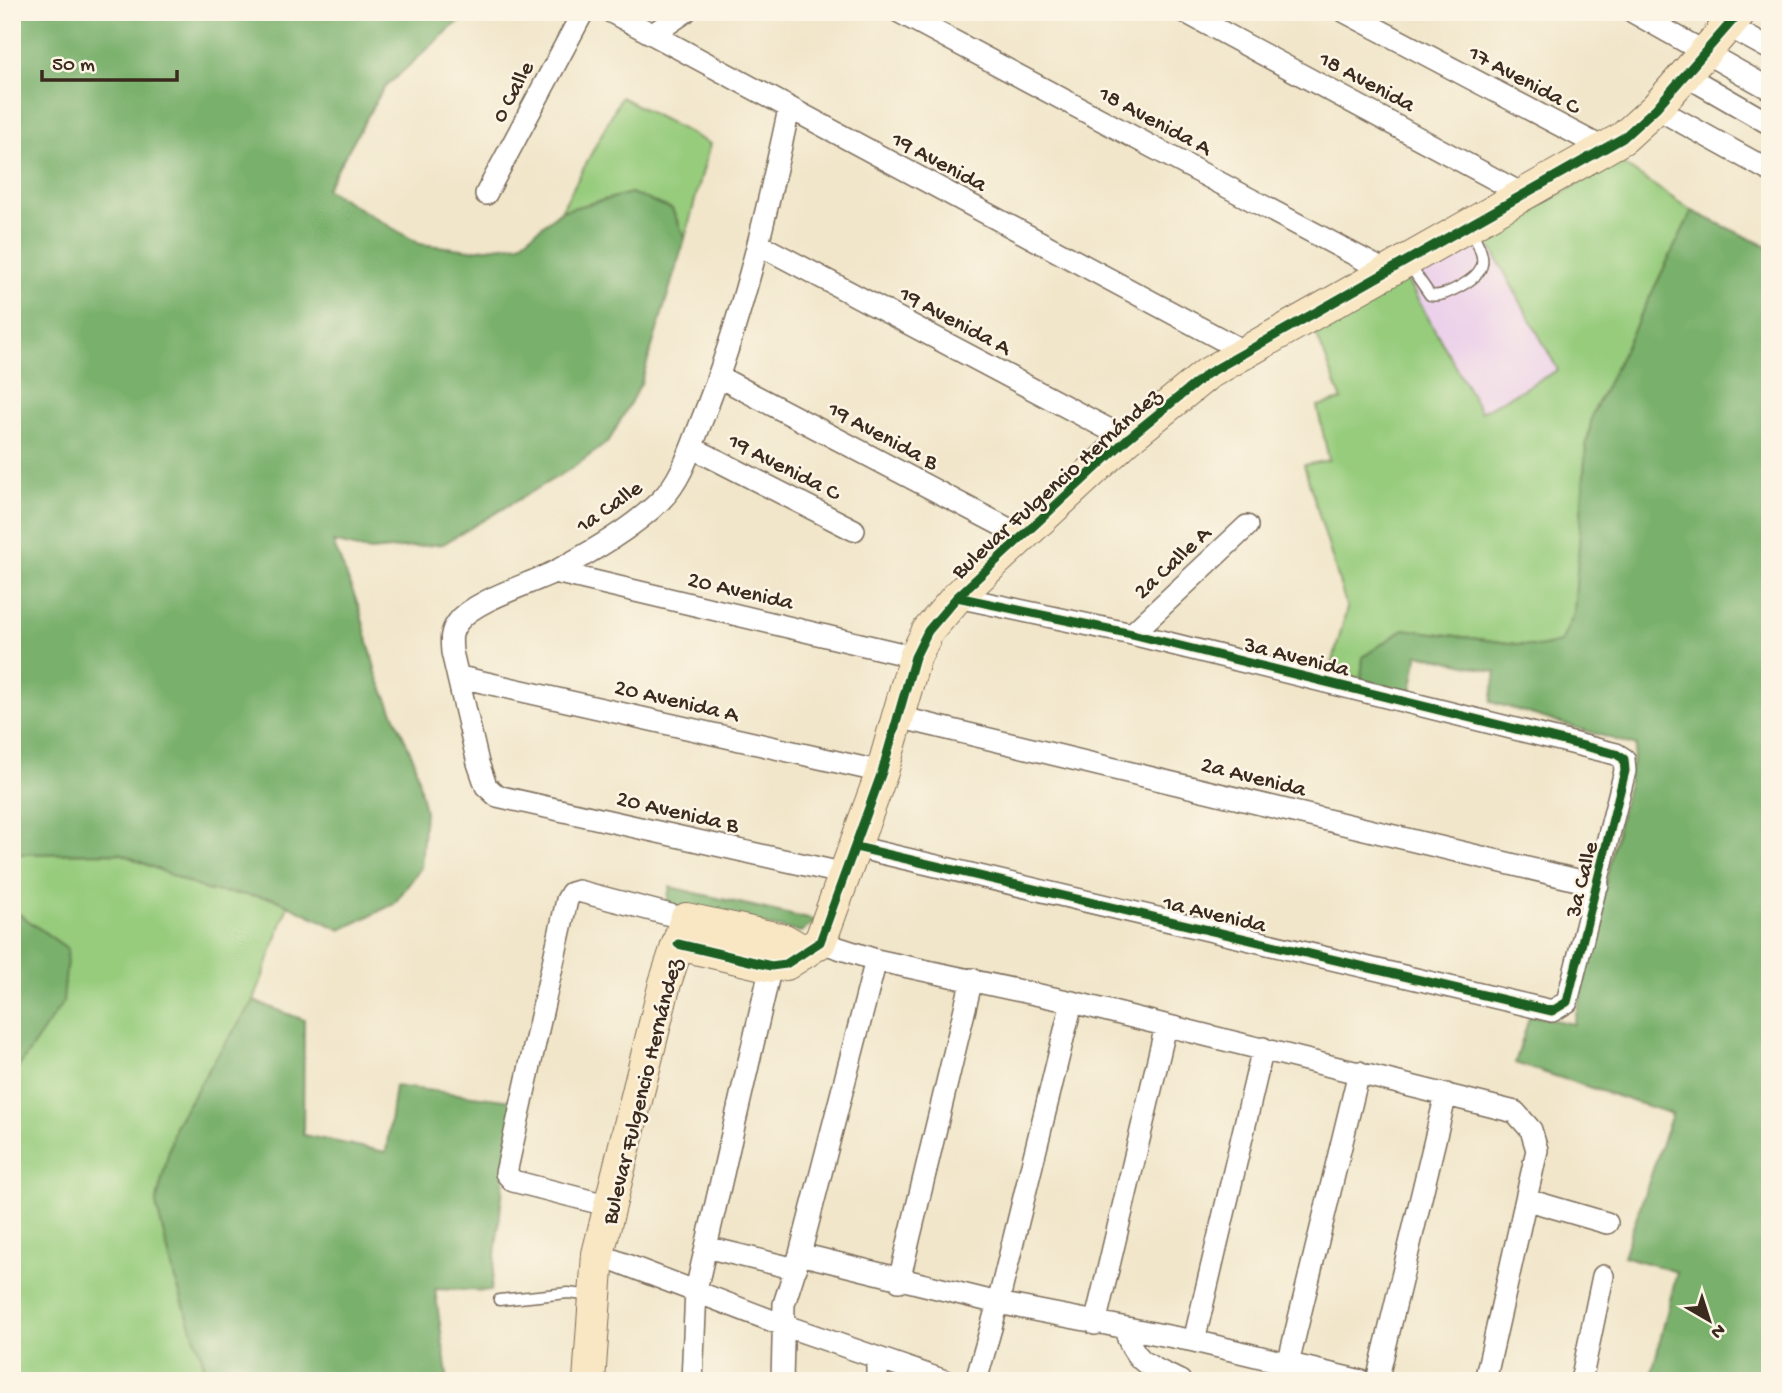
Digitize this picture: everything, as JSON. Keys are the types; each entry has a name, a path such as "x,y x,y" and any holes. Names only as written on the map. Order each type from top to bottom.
{"street":[{"name":"0 Calle","path":"486,194 583,12"},
{"name":"19 Avenida","path":"611,12 1245,352"},
{"path":"653,34 685,12"},
{"name":"18 Avenida A","path":"900,12 1397,267"},
{"name":"18 Avenida","path":"1185,12 1526,196"},
{"name":"17 Avenida C","path":"1345,12 1607,150"},
{"path":"1633,12 1770,89"},
{"path":"1734,19 1770,49"},
{"name":"Bulevar Fulgencio Hernández","path":"813,947 851,861 882,772 915,657 928,631 957,597 1173,399 1245,352 1607,150 1656,108 1734,19"},
{"path":"1685,75 1770,124"},
{"path":"1656,108 1770,171"},
{"name":"1a Calle","path":"497,796 486,786 478,763 452,652 451,633 459,620 493,599 555,572 660,502 669,492 693,448 720,378 760,245 789,109"},
{"name":"19 Avenida A","path":"760,245 1127,439"},
{"name":"19 Avenida B","path":"720,378 1022,536"},
{"name":"19 Avenida C","path":"693,448 854,530"},
{"name":"2a Calle A","path":"1132,634 1247,526"},
{"name":"20 Avenida","path":"555,572 915,657"},
{"name":"3a Avenida","path":"957,597 1132,634 1616,754 1625,759"},
{"name":"20 Avenida A","path":"460,677 882,772"},
{"name":"2a Avenida","path":"898,716 1598,885"},
{"name":"3a Calle","path":"1564,1006 1598,885 1625,771 1625,759"},
{"name":"20 Avenida B","path":"497,796 851,861"},
{"name":"1a Avenida","path":"851,861 1552,1011 1564,1006"},
{"path":"610,1206 513,1181 506,1173 567,900 571,893 578,891 771,966 786,964 813,947"},
{"path":"682,932 784,940 972,979 1263,1048 1515,1112 1535,1137 1537,1150 1528,1200 1485,1381"},
{"name":"Bulevar Fulgencio Hernández","path":"589,1381 598,1254 682,932"},
{"path":"782,1381 784,1304 798,1261 876,960"},
{"path":"692,1381 696,1290 771,966"},
{"path":"899,1281 972,979"},
{"path":"975,1381 998,1304 1072,1002"},
{"path":"1094,1324 1166,1026"},
{"path":"1194,1341 1263,1048"},
{"path":"1288,1364 1359,1072"},
{"path":"1377,1381 1446,1094"},
{"path":"1528,1200 1607,1223"},
{"path":"706,1247 798,1261 1094,1324 1194,1341 1361,1381"},
{"path":"598,1254 783,1325 945,1381"},
{"path":"1581,1381 1603,1276"},
{"path":"1125,1329 1130,1348 1138,1358 1180,1381"},
{"path":"877,1358 877,1381"}],"lane":[{"path":"1397,267 1430,295 1437,296 1469,282 1480,274 1483,267 1479,244 1471,228"},
{"path":"499,1300 568,1293 593,1296"}],"shaded area":[{"path":"1485,237 1558,370 1481,412 1404,275"}],"green space":[{"path":"12,12 475,12 451,28 383,89 326,189 420,244 471,250 520,244 561,211 631,193 672,209 685,238 641,383 609,441 574,467 443,544 370,551 333,542 359,607 377,676 414,760 425,811 421,868 394,904 341,930 273,898 206,890 120,853 12,854"},
{"path":"621,97 710,144 685,238 672,209 631,193 561,211"},
{"path":"1618,161 1692,211 1593,413 1586,447 1574,615 1561,642 1539,647 1404,629 1363,657 1361,680 1330,672 1347,608 1304,465 1329,460 1317,406 1342,400 1312,323 1404,275 1481,412 1558,370 1485,237"},
{"path":"1692,211 1770,248 1770,1381 1650,1381 1677,1272 1623,1256 1672,1114 1515,1063 1530,1015 1574,1024 1636,746 1491,702 1496,672 1418,654 1411,692 1361,680 1363,657 1404,629 1539,647 1561,642 1574,614 1586,447 1593,413"},
{"path":"120,853 206,890 273,898 288,905 254,1001 175,1126 156,1203 175,1279 204,1364 197,1381 12,1381 12,1071 18,1068 68,949 12,909 12,854"},
{"path":"670,887 817,921 801,932 666,907"},
{"path":"12,909 68,949 63,1002 18,1068 12,1071"},
{"path":"254,1001 304,1020 303,1135 386,1152 395,1086 513,1101 491,1291 435,1289 448,1381 197,1381 204,1364 175,1279 156,1204 175,1126"}],"cycle path":[{"path":"678,944 771,966 786,964 820,942 882,772 915,657 928,631 957,597 1127,439 1207,374 1623,138 1656,108 1740,12"},
{"path":"856,847 1552,1011 1567,1002 1625,771 1624,759 1616,754 1132,634 957,597"}]}
